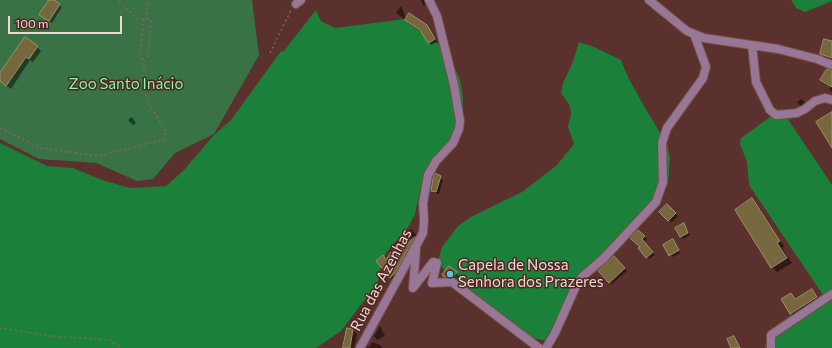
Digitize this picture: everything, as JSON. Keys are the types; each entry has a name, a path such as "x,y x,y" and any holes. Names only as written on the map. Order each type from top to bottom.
{"street":[{"name":"Rua das Azenhas","path":"360,348 423,233 423,203 428,175 436,161 453,143 460,128 454,85 437,16 429,0"},
{"path":"649,0 687,31 704,38 778,49 817,59 832,65"},
{"path":"546,348 555,334 576,286 582,277 604,258 656,202 663,182 662,143 667,128 703,78 706,67 694,34"},
{"path":"752,45 756,82 770,110 776,115 801,111 815,100 825,98 832,100"},
{"path":"416,247 412,288 434,262 437,263 432,283 452,282 539,348"},
{"path":"771,348 771,335 832,294"}],"path":[{"path":"0,128 41,148 98,156 163,140 166,132 148,102 142,81 145,62 148,56 151,20 138,19 118,0"},
{"path":"146,20 147,0"},
{"path":"270,52 288,14 298,2"},
{"path":"144,19 140,55 145,62"},
{"path":"0,328 51,336 110,340 122,348"}],"green space":[{"name":"Zoo Santo Inácio","path":"0,0 252,0 259,55 214,134 175,153 153,179 137,181 96,163 39,159 0,139"},
{"path":"791,0 832,1 805,12 796,8"},
{"path":"316,10 321,21 335,28 405,19 408,23 444,48 460,79 463,97 461,127 454,145 445,158 430,171 421,186 415,214 405,233 386,253 380,269 377,288 366,298 341,331 316,348 0,348 0,143 47,166 73,168 102,180 130,188 166,186 183,171 214,135 231,120 281,51 283,52"},
{"path":"579,42 594,47 621,60 627,75 667,144 670,158 668,184 662,195 573,287 548,341 519,336 513,326 504,317 454,280 445,272 438,261 442,247 458,226 471,217 522,192 556,166 574,144 568,127 571,114 570,106 561,93 563,83 572,64"},
{"path":"781,109 832,185 832,348 765,348 767,333 792,314 823,295 749,185 747,162 740,144 741,138"}],"building":[{"path":"49,0 54,0 60,4 49,21 39,15"},
{"path":"409,13 427,25 435,39 428,43 420,30 405,20"},
{"path":"25,37 38,46 29,59 26,57 6,86 0,81 0,73"},
{"path":"824,39 832,41 832,58 820,54"},
{"path":"827,69 832,70 832,87 820,80"},
{"path":"832,112 832,148 816,122"},
{"path":"435,173 441,176 436,192 431,191"},
{"path":"752,198 780,241 777,243 787,258 771,268 735,210"},
{"path":"667,204 676,213 668,221 659,212"},
{"path":"684,223 688,233 680,237 675,228"},
{"path":"638,230 645,236 642,239 653,252 646,258 638,248 640,247 630,238"},
{"path":"415,237 395,273 390,278 376,261 383,255 386,260 391,252 397,256 401,249"},
{"path":"673,239 679,250 669,256 663,245"},
{"path":"614,256 625,268 609,283 598,271"},
{"name":"Capela de Nossa Senhora dos Prazeres","path":"449,266 457,272 453,277 444,277 442,275"},
{"path":"812,289 817,297 790,314 781,299 791,293 795,299"},
{"path":"347,328 353,329 350,348 343,348"},
{"path":"734,336 740,348 731,348 727,339"}],"place":[{"name":"Capela de Nossa Senhora dos Prazeres","path":"450,274"}]}
